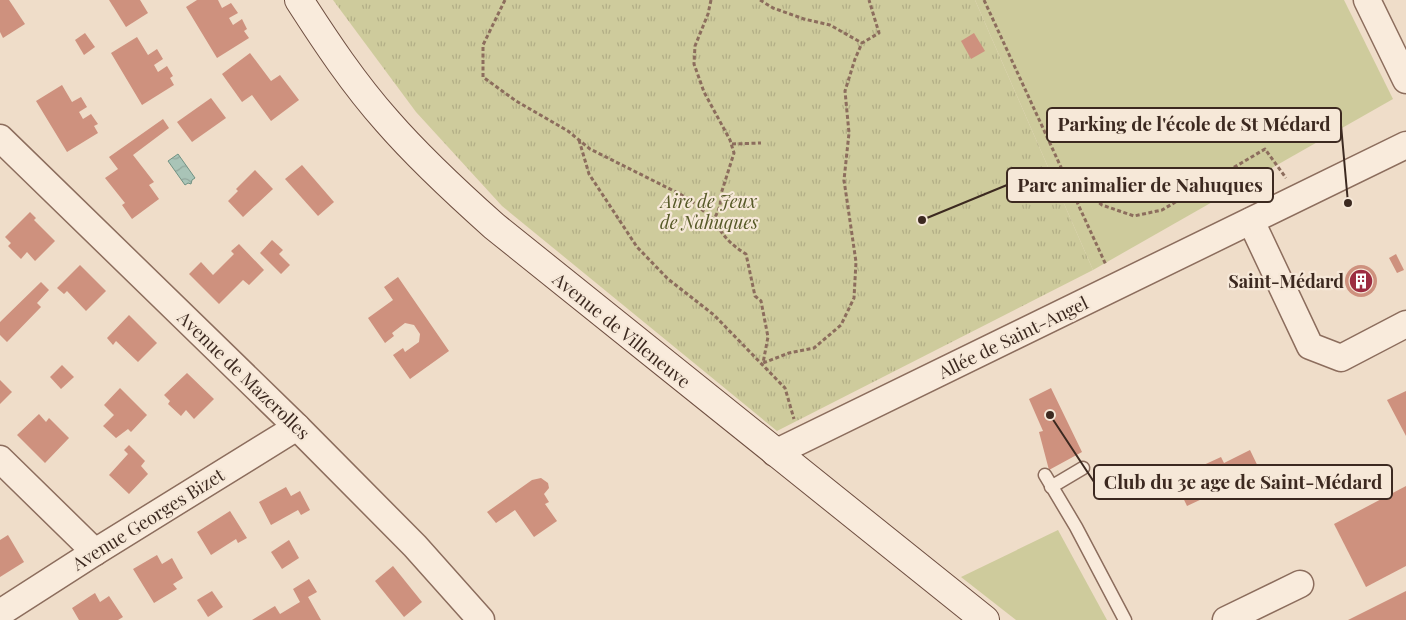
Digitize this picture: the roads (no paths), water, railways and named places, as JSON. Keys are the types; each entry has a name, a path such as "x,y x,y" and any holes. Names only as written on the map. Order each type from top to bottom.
{"main road":[{"name":"Avenue de Villeneuve","path":"299,0 327,43 386,121 434,172 494,226 787,447 985,620"}],"street":[{"path":"1367,0 1406,80"},
{"name":"Avenue de Mazerolles","path":"0,138 298,427 415,546 480,620"},
{"name":"Allée de Saint-Angel","path":"787,447 1406,146"},
{"path":"1251,221 1310,346 1342,358 1406,324"},
{"name":"Avenue Georges Bizet","path":"0,613 94,552 298,427"},
{"path":"0,459 94,552"},
{"path":"1226,620 1300,584"}],"lane":[{"path":"1083,468 1048,481 1076,527 1125,620"}],"water":[{"path":"178,154 195,178 191,184 185,185 168,161"}],"place":[{"name":"Parking de l'école de St Médard","path":"1348,203"},
{"name":"Parc animalier de Nahuques","path":"922,220"},
{"name":"Saint-Médard","path":"1361,281"},
{"name":"Club du 3e age de Saint-Médard","path":"1050,415"}],"park label":[{"name":"Aire de Jeux de Nahuques","path":"709,211"}]}
